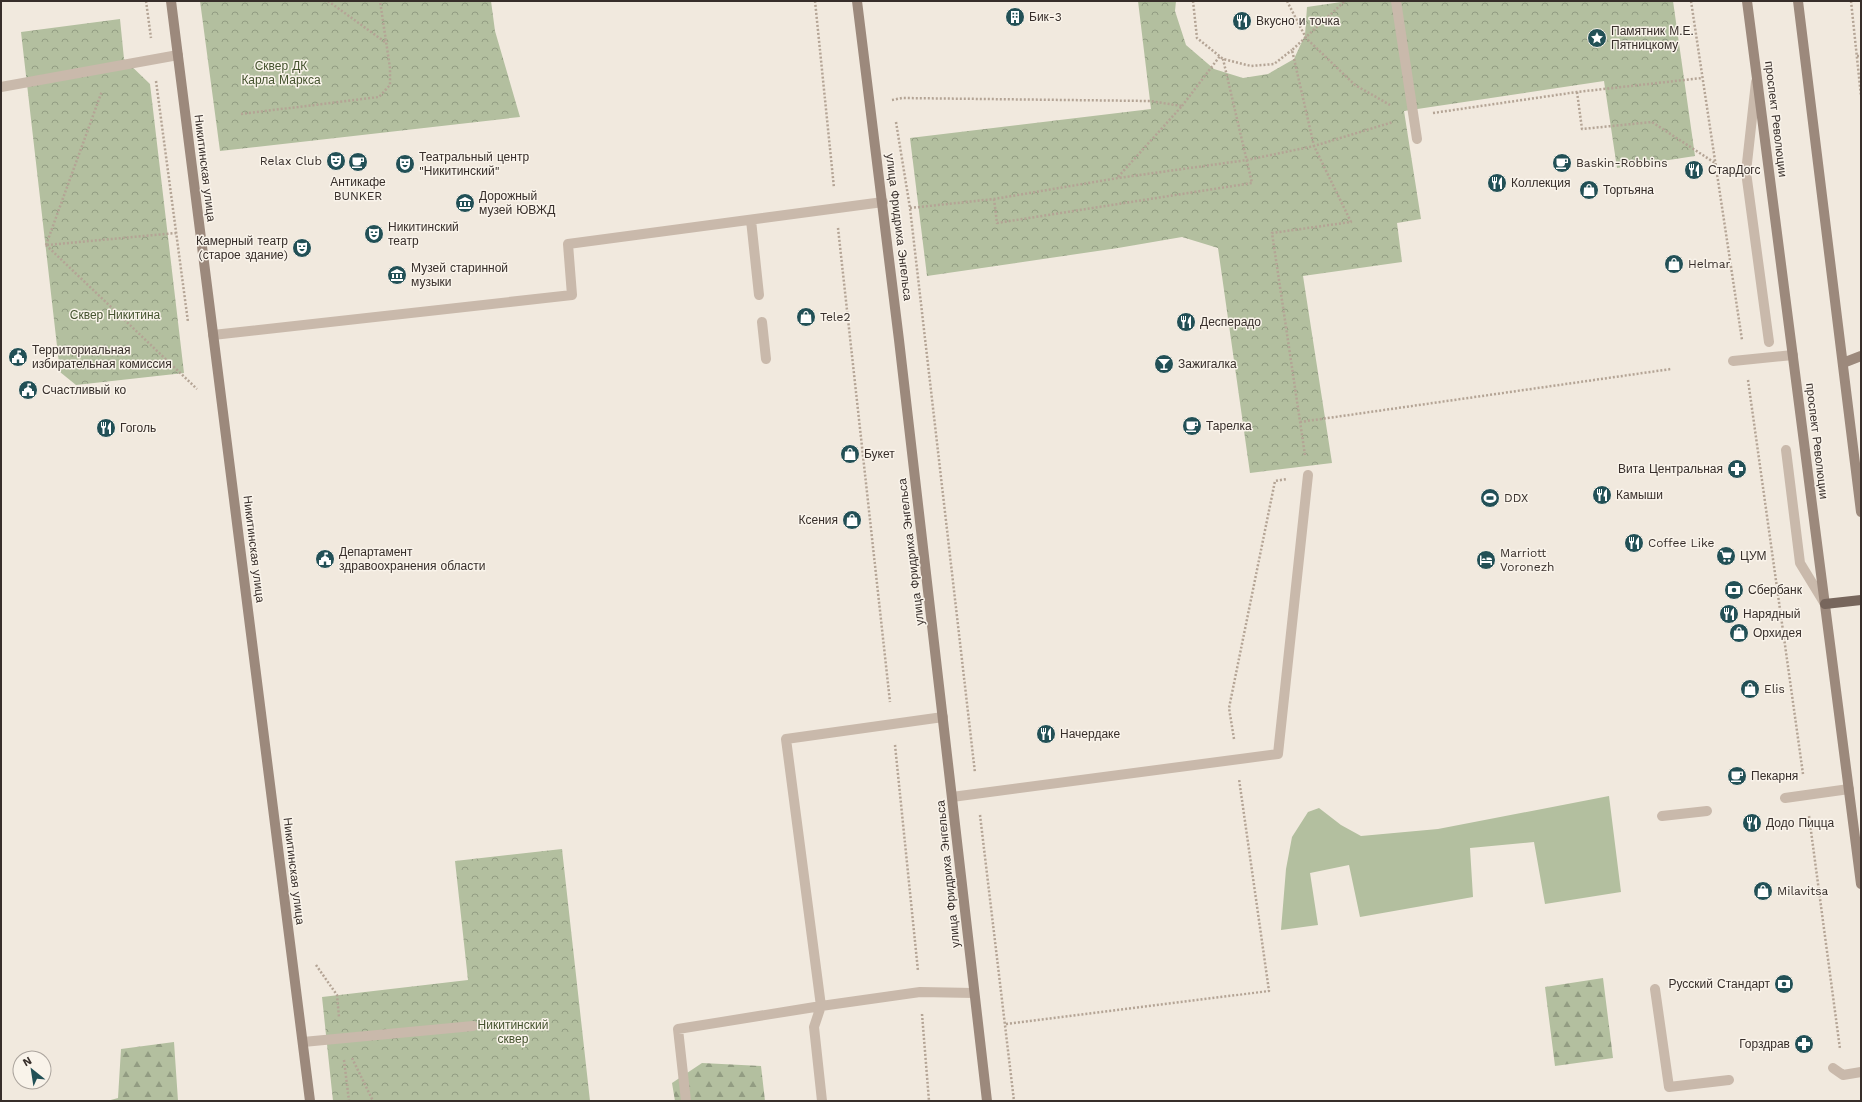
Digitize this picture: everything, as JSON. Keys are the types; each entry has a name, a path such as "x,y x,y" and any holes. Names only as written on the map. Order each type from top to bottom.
{"main road":[{"path":"1825,604 1861,600"}],"street":[{"name":"Никитинская улица","path":"171,1 310,1101"},
{"name":"улица Фридриха Энгельса","path":"857,1 943,717 987,1101"},
{"name":"проспект Революции","path":"1748,1 1861,884"},
{"path":"1798,1 1861,512"},
{"path":"1843,363 1861,356"}],"lane":[{"path":"1396,1 1412,116 1417,139"},
{"path":"1,87 178,55"},
{"path":"1757,70 1746,172 1769,342"},
{"path":"213,336 572,295 568,244 882,202"},
{"path":"751,220 759,295"},
{"path":"762,322 766,358"},
{"path":"1733,361 1793,355"},
{"path":"1786,450 1800,563 1825,604"},
{"path":"952,797 1278,754 1308,475"},
{"path":"822,1101 814,1027 821,1006 786,740 892,723 943,717"},
{"path":"1785,798 1849,789"},
{"path":"1662,816 1706,810"},
{"path":"1655,989 1669,1087 1729,1080"},
{"path":"686,1101 678,1029 920,992 974,993"},
{"path":"303,1042 473,1026"},
{"path":"1832,1068 1843,1075 1861,1072"}],"path":[{"path":"328,1 386,43"},
{"path":"241,114 379,97 390,85 390,68 380,1"},
{"path":"815,1 920,992 929,1101"},
{"path":"1193,1 1197,38 1223,59 1251,66 1274,64 1306,38 1345,1"},
{"path":"1286,1 1306,38 1355,86 1412,116"},
{"path":"1691,1 1746,360 1843,1075"},
{"path":"1851,1 1861,96"},
{"path":"1006,1024 1269,991 1229,708 1275,481 1308,475 1272,233 1352,222 1314,146 1292,50"},
{"path":"1118,178 1182,106 1220,56"},
{"path":"994,199 997,223 1252,183 1223,59"},
{"path":"46,245 110,68"},
{"path":"910,208 994,199 1118,178 1247,160 1314,146 1412,116 1578,92 1702,78"},
{"path":"891,92 893,108"},
{"path":"1578,92 1582,129 1652,122 1715,163"},
{"path":"892,100 902,98 1150,101 1182,106"},
{"path":"894,115 910,208 1014,1101"},
{"path":"46,245 176,233"},
{"path":"46,245 197,389"},
{"path":"1300,422 1672,369"},
{"path":"342,1038 373,1101"}],"green space":[{"name":"Сквер ДК Карла Маркса","path":"200,1 491,1 495,31 520,117 220,151"},
{"path":"1138,1 1176,1 1175,11 1186,45 1214,69 1243,78 1268,74 1294,59 1305,35 1307,7 1348,1 1673,1 1695,156 1617,168 1604,81 1404,111 1421,219 1397,223 1402,262 1303,276 1332,463 1250,473 1218,248 1182,237 927,276 910,138 1151,109"},
{"name":"Сквер Никитина","path":"120,19 124,59 150,84 184,373 76,385 60,372 21,32"},
{"path":"1609,796 1621,892 1545,904 1534,842 1470,848 1473,897 1360,917 1349,865 1310,873 1318,925 1281,930 1286,869 1292,837 1308,812 1319,808 1341,825 1361,836 1438,829"},
{"name":"Никитинский сквер","path":"562,849 590,1101 333,1101 322,997 468,980 455,861"},
{"path":"1603,978 1613,1058 1555,1066 1545,987"},
{"path":"174,1042 178,1101 107,1101 118,1098 121,1049"},
{"path":"702,1063 761,1066 765,1101 675,1101 672,1083"}],"place":[{"name":"Бик-3","path":"1015,17"},
{"name":"Вкусно и точка","path":"1242,21"},
{"name":"Памятник М.Е. Пятницкому","path":"1597,38"},
{"name":"Relax Club","path":"336,161"},
{"name":"Антикафе BUNKER","path":"358,162"},
{"name":"Baskin-Robbins","path":"1562,163"},
{"name":"Театральный центр \"Никитинский\"","path":"405,164"},
{"name":"СтарДогс","path":"1694,170"},
{"name":"Коллекция","path":"1497,183"},
{"name":"Тортьяна","path":"1589,190"},
{"name":"Дорожный музей ЮВЖД","path":"465,203"},
{"name":"Никитинский театр","path":"374,234"},
{"name":"Камерный театр (старое здание)","path":"302,248"},
{"name":"Helmar","path":"1674,264"},
{"name":"Музей старинной музыки","path":"397,275"},
{"name":"Tele2","path":"806,317"},
{"name":"Десперадо","path":"1186,322"},
{"name":"Территориальная избирательная комиссия","path":"18,357"},
{"name":"Зажигалка","path":"1164,364"},
{"name":"Счастливый ко","path":"28,390"},
{"name":"Тарелка","path":"1192,426"},
{"name":"Гоголь","path":"106,428"},
{"name":"Букет","path":"850,454"},
{"name":"Вита Центральная","path":"1737,469"},
{"name":"Камыши","path":"1602,495"},
{"name":"DDX","path":"1490,498"},
{"name":"Ксения","path":"852,520"},
{"name":"Coffee Like","path":"1634,543"},
{"name":"ЦУМ","path":"1726,556"},
{"name":"Департамент здравоохранения области","path":"325,559"},
{"name":"Marriott Voronezh","path":"1486,560"},
{"name":"Сбербанк","path":"1734,590"},
{"name":"Нарядный","path":"1729,614"},
{"name":"Орхидея","path":"1739,633"},
{"name":"Elis","path":"1750,689"},
{"name":"Начердаке","path":"1046,734"},
{"name":"Пекарня","path":"1737,776"},
{"name":"Додо Пицца","path":"1752,823"},
{"name":"Milavitsa","path":"1763,891"},
{"name":"Русский Стандарт","path":"1784,984"},
{"name":"Горздрав","path":"1804,1044"}]}
